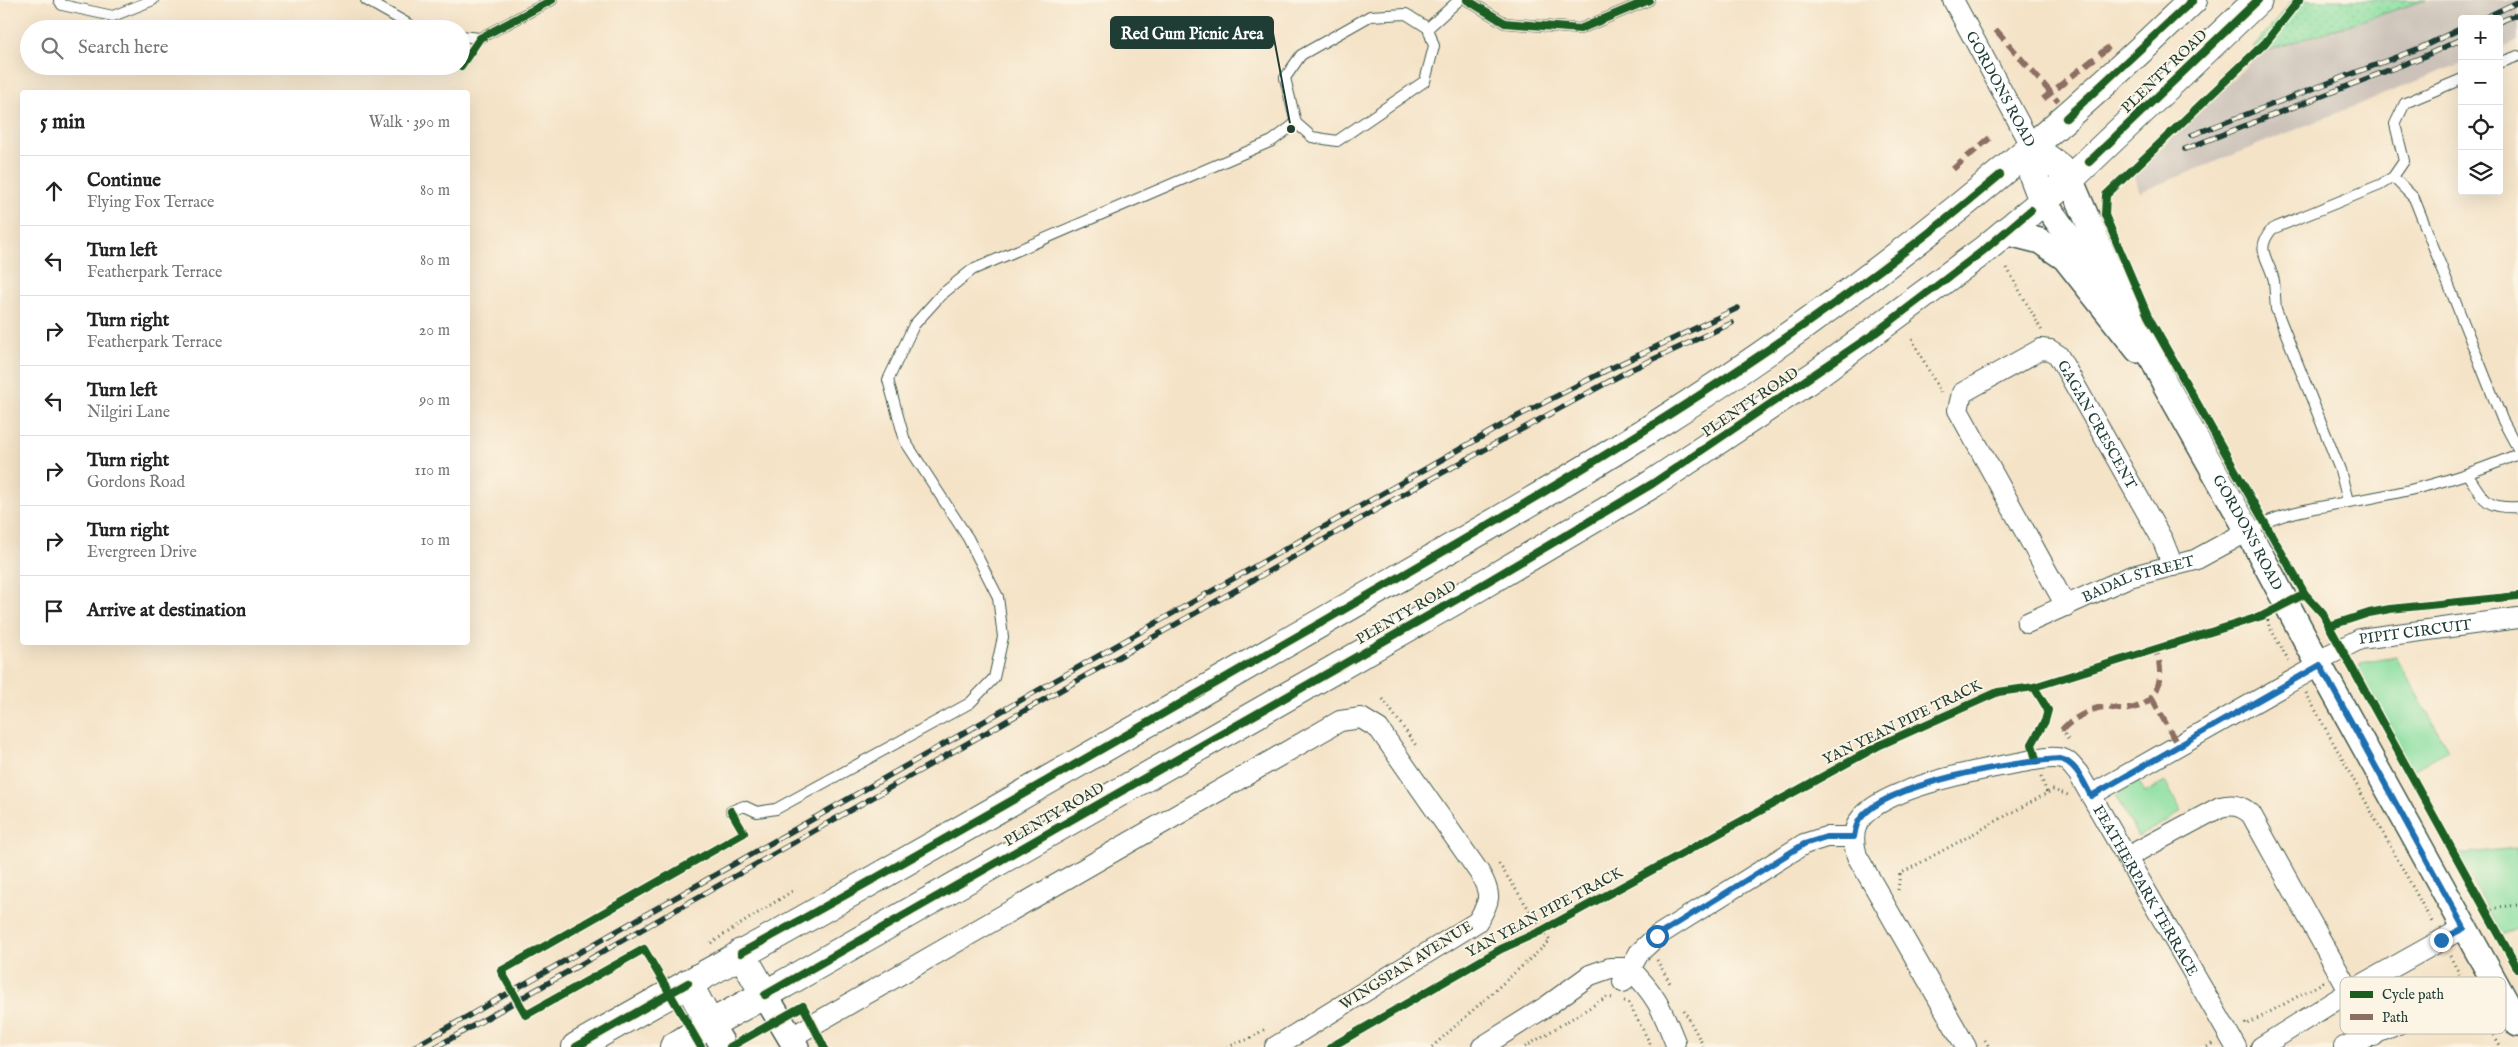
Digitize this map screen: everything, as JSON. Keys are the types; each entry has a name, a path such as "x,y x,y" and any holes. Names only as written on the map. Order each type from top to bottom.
{"highway":[{"name":"PLENTY ROAD","path":"576,1047 741,953 834,903 1524,505 1654,426 1835,303 1964,205 2085,102 2193,0"},
{"name":"PLENTY ROAD","path":"674,1047 717,1036 765,994 1475,589 1652,484 1852,349 2005,232 2070,179 2258,0"},
{"name":"GORDONS ROAD","path":"2032,147 2053,162 2070,179"},
{"path":"2032,147 2033,175 2043,201"},
{"path":"741,953 765,994"},
{"path":"688,983 717,1036"}],"street":[{"name":"GORDONS ROAD","path":"1953,0 2032,147"},
{"name":"GORDONS ROAD","path":"2070,179 2106,263 2158,375"},
{"name":"GORDONS ROAD","path":"2043,201 2069,237 2158,375 2248,531 2318,663 2491,977"},
{"path":"2005,232 2040,241 2065,258 2158,375"},
{"name":"GAGAN CRESCENT","path":"1958,401 1962,393 2041,349 2050,350 2058,355 2163,541 2173,566"},
{"path":"1958,401 1958,410 2066,606"},
{"name":"BADAL STREET","path":"2027,623 2129,577 2195,560 2248,531"},
{"name":"PIPIT CIRCUIT","path":"2091,796 2360,639 2518,618"},
{"name":"WINGSPAN AVENUE","path":"799,1037 1340,721 1361,718 1378,729 1479,872 1488,887 1488,904 1477,922 1275,1047"},
{"name":"FEATHERPARK TERRACE","path":"1854,837 1860,818 1880,804 1928,784 1987,768 2036,760 2066,760 2078,773 2236,1047"},
{"path":"2127,857 2220,807 2229,804 2244,808 2251,814 2322,941 2340,977"},
{"path":"1626,975 1639,953 1657,936 1804,844 1826,837 1854,837 1857,856 1975,1043"},
{"path":"2376,977 2464,928"},
{"path":"1482,1047 1547,1006 1590,974 1610,968 1647,985 1660,1004 1677,1044"},
{"path":"765,994 799,1037"},
{"path":"2261,1047 2340,998"},
{"name":"GORDONS ROAD","path":"2506,1004 2518,1024"},
{"path":"2344,1047 2379,1034"}],"lane":[{"path":"59,0 62,6 113,16 152,0"},
{"path":"366,0 401,20"},
{"path":"470,37 480,38 552,0"},
{"path":"1428,28 1459,0"},
{"path":"1467,0 1505,22 1580,28 1649,0"},
{"path":"1406,14 1428,28 1434,46 1425,81 1337,141 1312,137 1296,123 1285,78 1301,56 1370,16 1406,14"},
{"path":"2503,62 2518,56"},
{"path":"2348,501 2340,470 2276,309 2274,280 2262,250 2264,239 2272,230 2380,185 2393,177 2404,161 2395,124 2405,102 2458,81"},
{"path":"731,811 744,806 757,812 776,809 970,703 994,678 1003,637 998,597 968,538 905,441 888,380 914,325 941,295 972,270 1272,141 1296,123"},
{"path":"2393,177 2414,198 2502,420 2518,449"},
{"path":"2248,531 2278,516 2309,508 2376,498 2468,475 2518,454"},
{"path":"2468,475 2484,501 2494,507 2518,507"}],"path":[{"path":"2007,268 2050,350"},
{"path":"1912,340 1943,397 1958,401"},
{"path":"2262,616 2286,604"},
{"path":"2326,729 2461,977"},
{"path":"1903,897 1898,889 1900,874 2053,790 2067,793 2072,802"},
{"path":"709,944 794,890"},
{"path":"2491,920 2485,908 2518,905"},
{"path":"1432,1047 1550,941 1541,931 1528,906"},
{"path":"2423,927 2432,922"},
{"path":"2242,1016 2246,1025 2338,974"},
{"path":"1525,1047 1607,997 1628,1002 1652,1047"},
{"path":"1227,1047 1249,1039 1274,1023"},
{"path":"2493,1034 2501,1047"},
{"path":"2207,1035 2212,1044 2207,1047"},
{"path":"799,1037 822,1047"},
{"path":"1975,1043 1989,1047"}],"shaded area":[{"path":"2426,0 2518,0 2518,41 2503,47 2503,15 2458,15 2458,65 2140,192 2134,174 2260,53"}],"green space":[{"path":"2293,0 2426,0 2260,53 2254,47"},
{"path":"2396,657 2448,750 2411,771 2357,672 2361,663"},
{"path":"2139,781 2145,793 2165,782 2182,812 2138,837 2115,795"},
{"path":"2518,848 2518,926 2502,935 2457,854"}],"railway":[{"path":"2490,15 2518,2"},
{"path":"2503,20 2518,14"},
{"path":"2192,135 2420,48 2458,30"},
{"path":"2185,149 2420,58 2458,41"},
{"path":"414,1047 1518,416 1605,371 1738,308"},
{"path":"436,1047 1409,491 1630,370 1732,323"}],"marked path":[{"path":"1996,30 2058,101"},
{"path":"2043,99 2110,46"},
{"path":"1953,169 1991,137"},
{"path":"2062,730 2073,720 2094,709 2102,707 2129,709 2148,701 2154,695 2160,678 2160,669 2155,649"},
{"path":"2152,698 2178,746"}],"cycle path":[{"path":"470,53 480,38 552,0"},
{"path":"1467,0 1505,23 1580,29 1649,0"},
{"path":"2066,118 2193,0"},
{"path":"2089,162 2258,0"},
{"path":"2299,0 2265,43 2106,195 2105,215 2148,316 2305,594"},
{"path":"741,953 1030,791 1406,574 1582,469 1669,415 1838,301 1920,240 2000,175"},
{"path":"765,995 1475,589 1652,484 1875,333 1984,250 2031,210"},
{"name":"YAN YEAN PIPE TRACK","path":"1331,1047 1501,949 1541,931 1880,745 1998,692 2034,687 2262,616 2305,594 2323,614 2329,626 2369,613 2390,609 2518,596"},
{"path":"2329,626 2518,969"},
{"path":"2034,687 2048,710 2045,721 2032,744 2036,760"},
{"path":"701,1047 644,949 526,1015 501,971 744,833 731,811"},
{"path":"576,1047 688,983"},
{"path":"730,1047 803,1006 824,1047"}],"place":[{"name":"Red Gum Picnic Area","path":"1291,129"}],"route":[{"path":"1657,936 1804,844 1826,837 1854,837 1860,818 1868,811 1899,795 1928,784 1987,768 2036,760 2060,759 2066,760 2078,773 2091,796 2320,665 2464,928 2441,940"}]}
